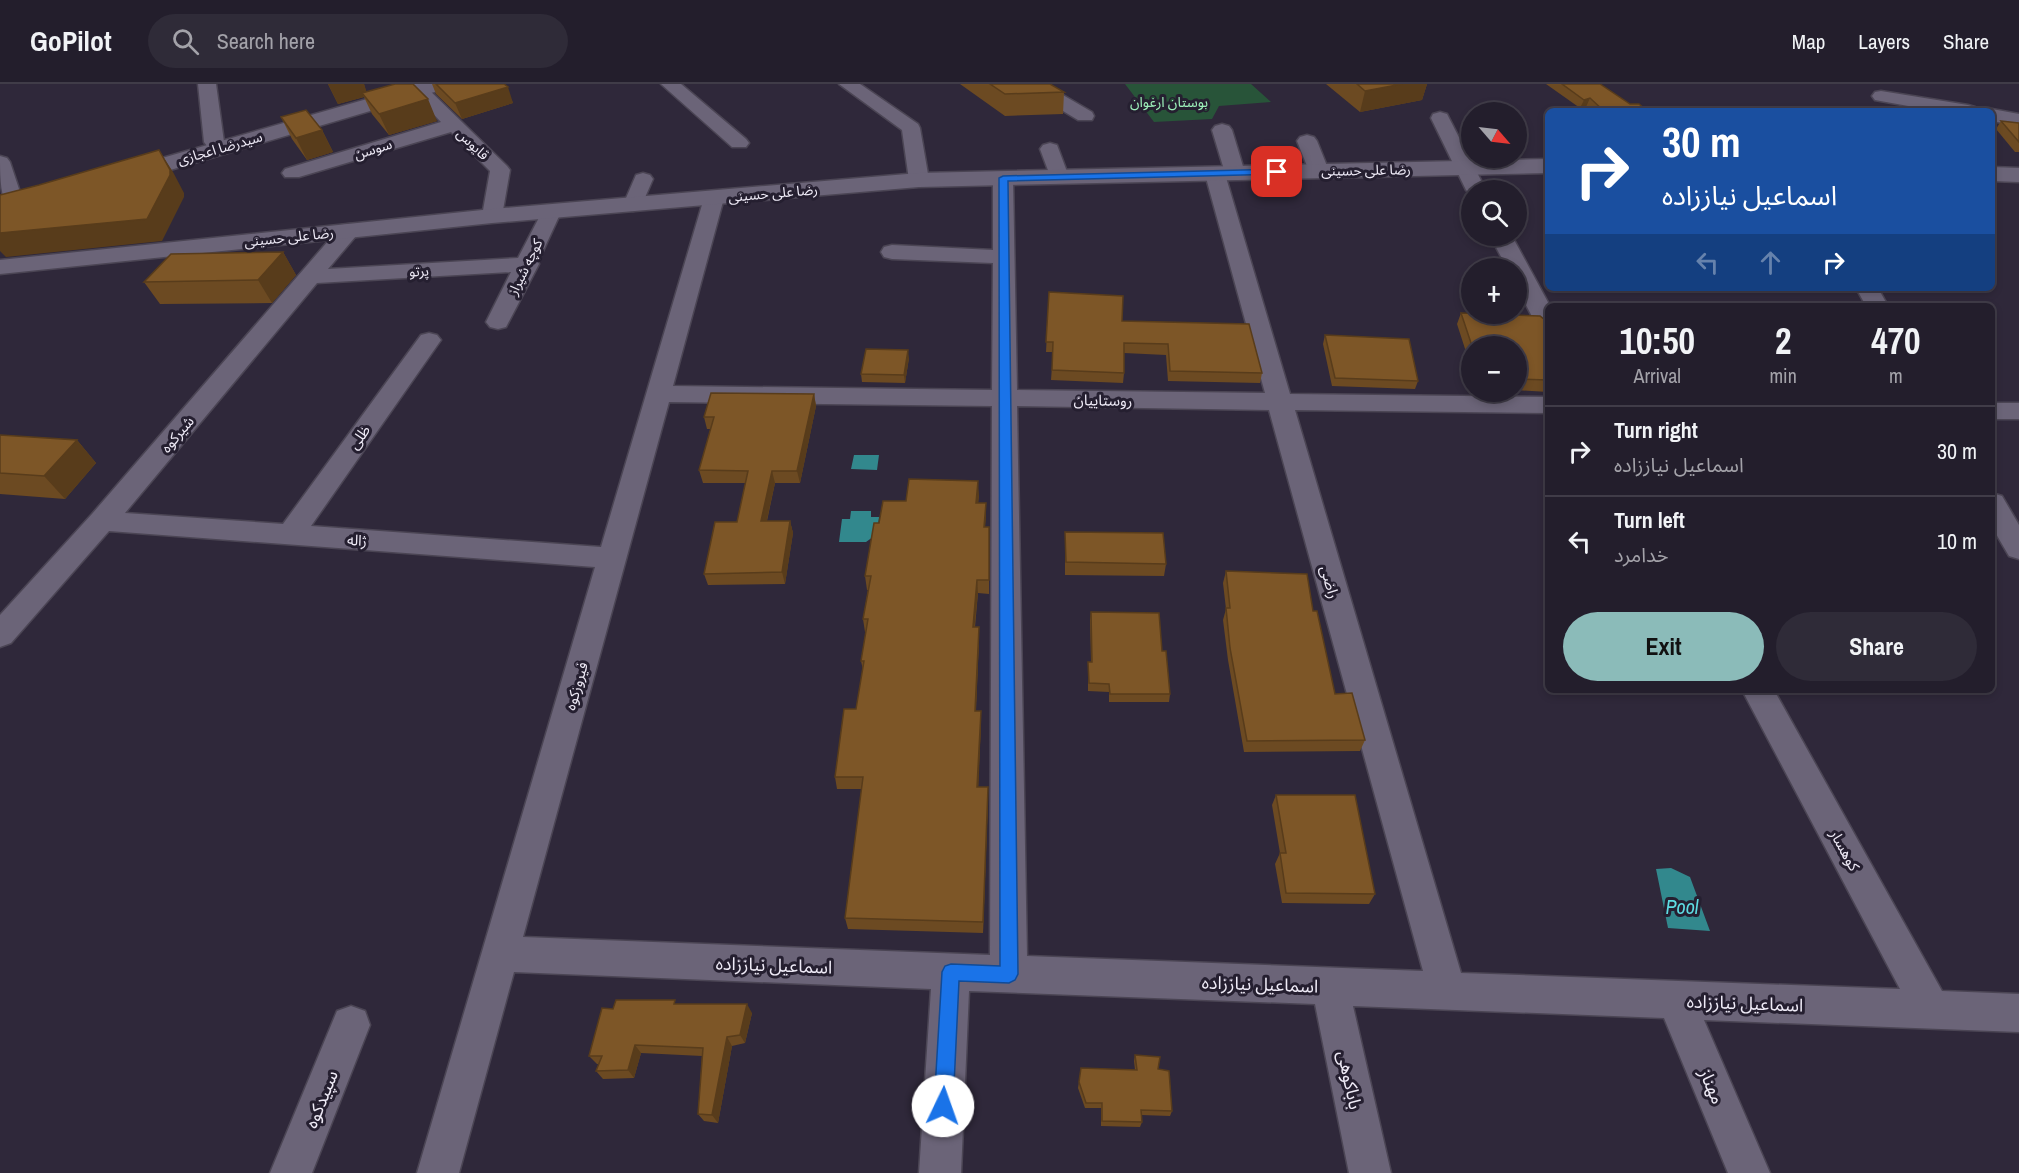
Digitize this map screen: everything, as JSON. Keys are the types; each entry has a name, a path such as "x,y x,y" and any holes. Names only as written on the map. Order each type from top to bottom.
{"street":[{"path":"207,84 214,142"},
{"name":"سیدرضا اعجازی","path":"416,86 105,178 214,142 416,86 441,84"},
{"path":"670,84 739,143"},
{"path":"848,84 911,128 919,180"},
{"path":"1031,84 1085,116"},
{"name":"قایوس","path":"416,86 500,170 492,216"},
{"path":"1881,97 1949,108"},
{"path":"1995,116 2019,120"},
{"path":"1440,118 1461,162"},
{"name":"سوسن","path":"292,173 453,125"},
{"name":"راضی","path":"1222,130 1225,173 1279,402 1447,991"},
{"path":"1307,141 1319,171"},
{"path":"1050,149 1059,177"},
{"path":"0,162 16,204"},
{"name":"رضا علی حسینی","path":"1527,166 1545,166"},
{"path":"1464,168 1471,180"},
{"name":"رضا علی حسینی","path":"0,267 492,216 919,180 1464,168"},
{"path":"1995,174 2019,175"},
{"path":"1003,178 1009,974"},
{"path":"633,205 643,179"},
{"name":"فیروزکوه","path":"438,1173 714,198"},
{"name":"کوچه شیراز","path":"498,322 528,264 551,212"},
{"name":"شیرکوه","path":"0,635 102,521 350,230"},
{"path":"1506,246 1545,318"},
{"path":"892,252 1004,257"},
{"name":"پرتو","path":"310,277 528,264"},
{"name":"ظلی","path":"290,535 429,340"},
{"name":"روستاییان","path":"658,394 1545,405"},
{"path":"1995,411 2019,411"},
{"path":"1995,508 2019,549"},
{"name":"ژاله","path":"102,521 612,558"},
{"name":"کوهسار","path":"1760,693 1932,1010"},
{"name":"اسماعیل نیاززاده","path":"500,954 2019,1013"},
{"path":"940,1173 951,972"},
{"name":"باباکوهی","path":"1330,986 1370,1173"},
{"name":"مهناز","path":"1676,1000 1749,1173"},
{"name":"سپیدکوه","path":"291,1173 351,1025"}],"green space":[{"name":"بوستان ارغوان","path":"1125,84 1251,84 1271,102 1219,106 1212,119 1154,122"}],"water":[{"path":"854,455 879,455 877,470 851,469"},
{"path":"851,511 871,511 871,517 879,517 877,534 866,542 839,542 842,519 850,519"},
{"name":"Pool","path":"1671,868 1690,877 1710,931 1668,928 1656,869"}],"building":[{"path":"395,84 413,84 428,99 379,114 362,93"},
{"path":"436,84 504,84 508,87 455,103"},
{"path":"990,84 1050,84 1064,92 1005,94"},
{"path":"1357,84 1402,84 1365,91"},
{"path":"1562,84 1600,84 1630,104 1639,104 1644,108 1601,108 1590,98 1584,100"},
{"path":"306,110 322,130 296,138 281,117"},
{"path":"2001,121 2019,123 2019,142"},
{"path":"159,150 170,170 170,175 147,219 0,233 0,195"},
{"path":"283,252 258,280 144,282 171,254"},
{"path":"1049,292 1123,296 1122,321 1249,324 1262,373 1170,371 1168,344 1124,343 1124,373 1052,370 1053,342 1046,342"},
{"path":"1527,316 1540,316 1545,320 1545,380 1527,379 1527,336 1469,336 1465,324 1527,324"},
{"path":"1325,335 1409,339 1418,381 1335,378"},
{"path":"866,349 908,350 904,375 861,374"},
{"path":"711,393 814,394 797,471 772,471 761,521 790,521 782,572 704,574 715,522 737,522 748,471 699,470 714,417 704,417"},
{"path":"0,435 77,440 44,476 0,473"},
{"path":"909,479 978,481 976,503 986,503 984,527 989,527 989,580 977,580 973,627 979,627 975,711 981,711 977,787 988,787 983,922 845,918 863,777 835,777 844,709 856,709 864,661 861,661 868,619 863,619 871,576 865,576 874,523 879,523 883,501 906,501"},
{"path":"1065,532 1163,533 1166,564 1066,562"},
{"path":"1226,571 1307,574 1313,611 1317,611 1335,694 1352,693 1365,740 1247,741 1230,648 1226,608 1230,608"},
{"path":"1091,612 1159,613 1162,651 1166,651 1170,694 1110,694 1109,684 1089,683 1088,662 1092,662"},
{"path":"1276,795 1355,795 1375,894 1286,893 1280,853 1286,853"},
{"path":"616,1000 675,1000 674,1004 747,1004 740,1035 727,1037 712,1115 698,1114 703,1048 635,1045 628,1070 596,1071 602,1056 589,1056 602,1008 613,1009"},
{"path":"1135,1055 1160,1057 1158,1069 1169,1071 1172,1111 1141,1110 1142,1122 1102,1121 1102,1103 1086,1103 1079,1082 1081,1068 1137,1070"}],"route":[{"path":"943,1106 951,972 1009,974 1003,178 1277,172"}]}
